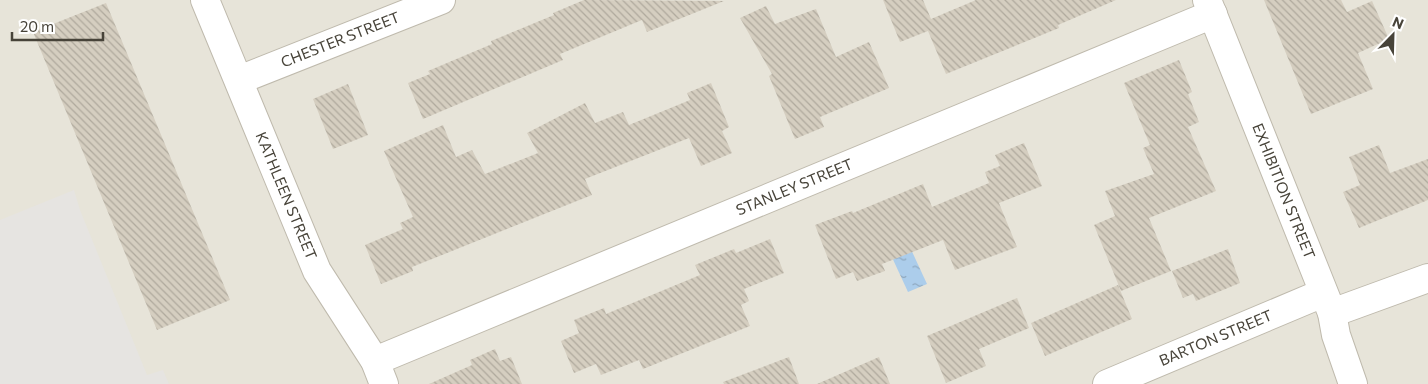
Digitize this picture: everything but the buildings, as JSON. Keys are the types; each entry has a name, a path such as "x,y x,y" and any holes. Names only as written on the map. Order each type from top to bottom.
{"street":[{"name":"KATHLEEN STREET","path":"205,0 317,271 379,372"},
{"name":"CHESTER STREET","path":"239,80 441,0"},
{"name":"EXHIBITION STREET","path":"1210,7 1328,303 1336,335 1353,384"},
{"name":"STANLEY STREET","path":"379,372 1210,7"},
{"name":"BARTON STREET","path":"1107,384 1328,303 1428,278"}],"shaded area":[{"path":"0,0 1428,0 1428,384 0,384"},
{"path":"74,190 80,210 147,375 163,370 169,384 0,384 0,220"}],"water":[{"path":"909,245 927,284 908,292 890,253"}]}
